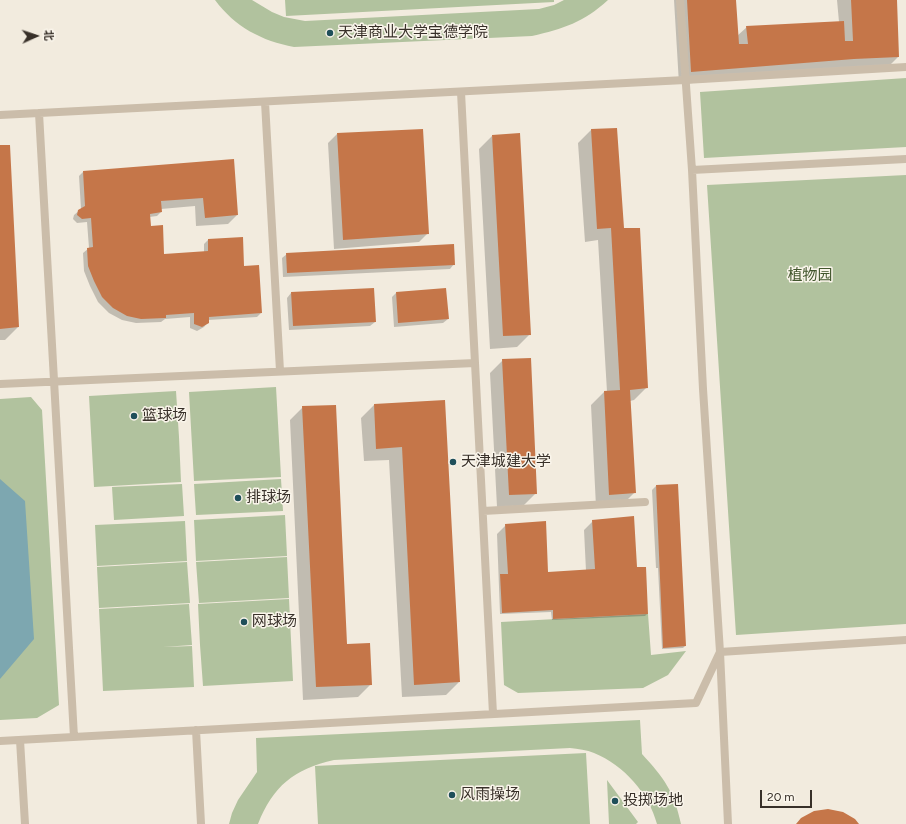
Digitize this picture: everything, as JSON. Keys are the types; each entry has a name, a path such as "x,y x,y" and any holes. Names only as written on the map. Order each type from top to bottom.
{"lane":[{"path":"680,0 692,170 703,389 720,652 728,824"},
{"path":"0,115 461,92 906,67"},
{"path":"461,92 493,714"},
{"path":"265,102 280,371"},
{"path":"39,113 74,737"},
{"path":"692,170 906,159"},
{"path":"0,384 475,362"},
{"path":"483,511 645,502"},
{"path":"720,652 906,640"},
{"path":"0,741 696,703 720,652"},
{"path":"196,730 202,824"},
{"path":"20,740 24,824"}],"green space":[{"path":"215,0 252,0 272,12 284,17 305,21 539,9 554,5 564,0 608,0 599,8 573,24 554,31 532,36 294,47 260,37 231,18"},
{"path":"285,0 554,0 554,2 286,16"},
{"path":"906,78 906,147 704,158 700,92"},
{"name":"植物园","path":"906,175 906,624 736,635 707,185"},
{"path":"276,387 281,477 194,481 189,392"},
{"path":"176,391 181,482 94,487 89,396"},
{"path":"31,397 42,410 59,705 37,718 0,720 0,399"},
{"name":"排球场","path":"281,479 283,511 196,515 194,484"},
{"path":"182,484 184,516 114,520 112,487"},
{"path":"285,515 287,556 196,561 194,520"},
{"path":"185,521 187,561 97,566 95,525"},
{"name":"网球场","path":"287,557 289,598 199,603 196,562"},
{"path":"187,562 190,603 99,608 97,567"},
{"path":"289,599 293,681 203,686 198,604"},
{"path":"189,604 192,645 163,647 192,646 194,687 103,691 99,609"},
{"path":"648,614 651,655 686,651 668,675 643,688 518,693 504,685 501,622"},
{"name":"风雨操场","path":"640,720 642,754 667,786 675,803 681,824 657,824 648,802 634,782 625,773 605,758 594,753 570,748 334,760 307,768 287,781 278,789 271,799 258,824 229,824 238,800 257,772 256,738"},
{"name":"风雨操场","path":"586,753 590,824 318,824 315,766"},
{"name":"投掷场地","path":"607,780 638,822 636,824 609,824"}],"water":[{"path":"0,479 25,501 34,639 0,679"}],"building":[{"path":"687,0 736,0 739,44 748,44 746,26 844,21 845,41 853,41 851,0 897,0 899,57 854,59 691,72"},
{"path":"617,128 624,228 640,228 648,388 630,390 636,493 609,495 604,391 620,390 611,228 597,229 591,129"},
{"path":"423,129 429,234 343,240 337,133"},
{"path":"520,133 531,335 503,336 492,135"},
{"path":"0,145 10,145 19,327 0,329"},
{"path":"234,159 238,215 205,218 203,198 161,201 162,212 150,214 151,226 163,225 164,254 208,251 208,239 243,237 244,266 259,265 262,313 209,317 209,323 202,327 194,324 194,313 166,315 166,318 141,319 127,316 113,308 102,297 88,266 87,248 93,247 91,218 82,219 77,215 78,210 85,206 83,171"},
{"path":"454,244 455,265 287,273 286,253"},
{"path":"374,288 376,322 293,326 291,292"},
{"path":"446,288 449,319 398,323 396,292"},
{"path":"531,358 537,494 509,495 502,359"},
{"path":"445,400 460,682 414,685 402,447 376,449 374,404"},
{"path":"336,405 347,644 370,643 372,685 316,687 302,406"},
{"path":"678,484 686,646 663,648 656,485"},
{"path":"634,516 637,567 646,567 648,614 553,619 553,610 502,613 500,574 508,574 505,524 546,521 548,572 595,569 592,520"},
{"path":"828,809 843,812 855,819 859,824 796,824 801,818 814,811"}],"place":[{"name":"天津商业大学宝德学院","path":"330,33"},
{"name":"篮球场","path":"134,416"},
{"name":"天津城建大学","path":"453,462"},
{"name":"排球场","path":"238,498"},
{"name":"网球场","path":"244,622"},
{"name":"风雨操场","path":"452,795"},
{"name":"投掷场地","path":"615,801"}]}
